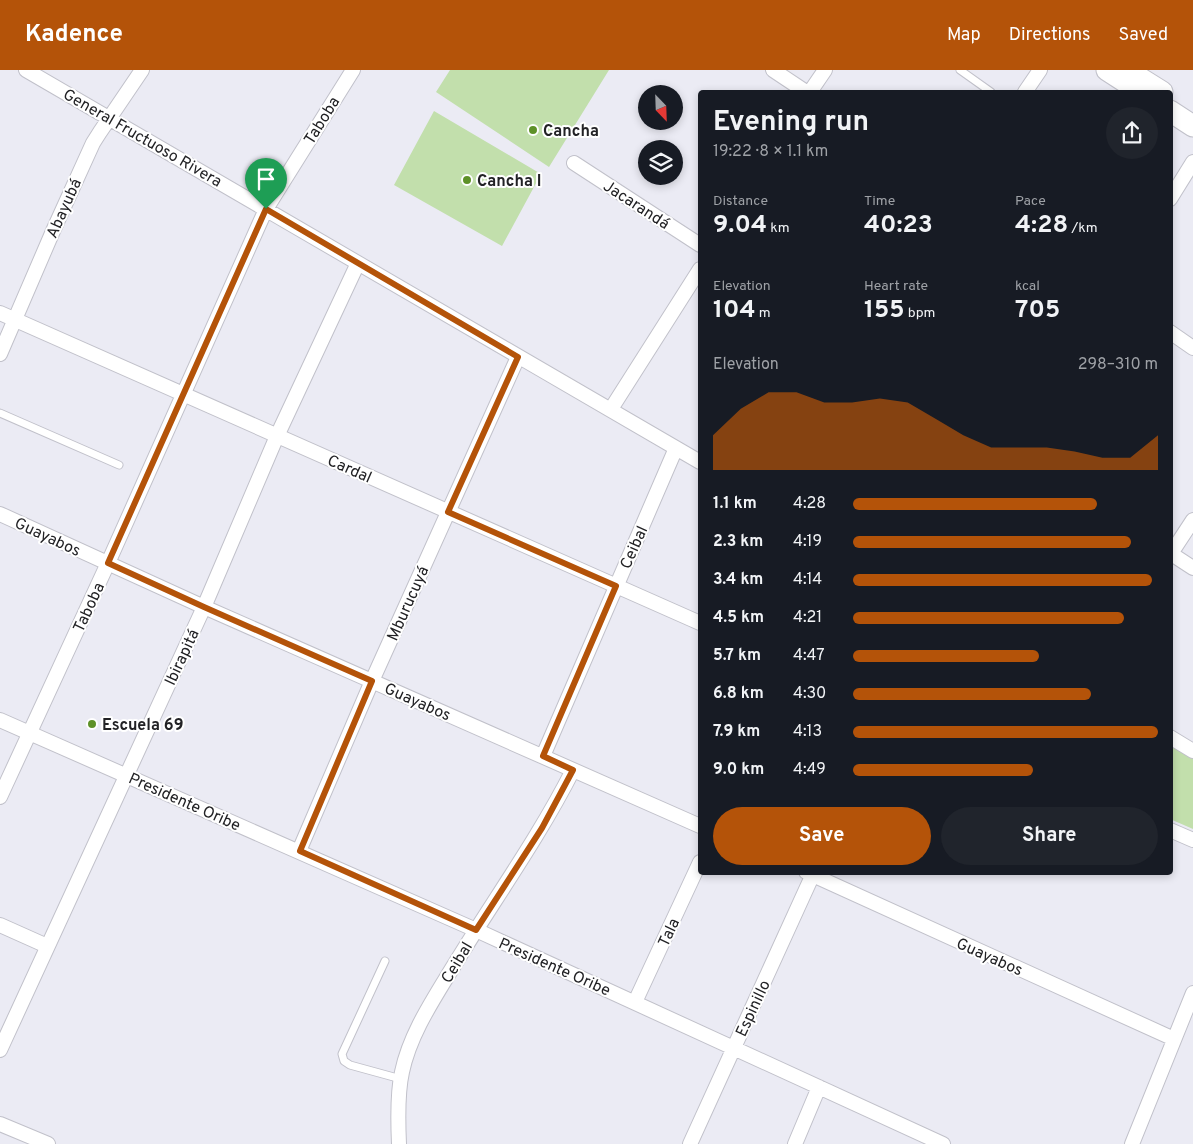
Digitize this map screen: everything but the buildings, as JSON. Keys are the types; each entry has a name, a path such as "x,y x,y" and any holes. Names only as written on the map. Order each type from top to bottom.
{"main road":[{"path":"1107,70 1138,90"},
{"path":"1128,70 1159,90"},
{"path":"1173,100 1193,112"},
{"path":"1173,113 1193,126"}],"street":[{"name":"General Fructuoso Rivera","path":"26,70 698,461"},
{"name":"Abayubá","path":"0,354 81,168 109,117 142,70"},
{"name":"Taboba","path":"0,797 108,563 266,209 353,70"},
{"path":"773,70 803,90"},
{"path":"811,90 825,70"},
{"path":"1026,90 1040,70"},
{"path":"1173,194 1193,162"},
{"name":"Jacarandá","path":"574,163 698,244"},
{"name":"Ibirapitá","path":"0,1050 204,607 277,436 358,263"},
{"path":"611,409 698,272"},
{"name":"Cardal","path":"0,313 698,622"},
{"path":"1173,334 1193,348"},
{"name":"Mburucuyá","path":"300,851 372,681 518,357"},
{"name":"Ceibal","path":"543,756 676,448"},
{"name":"Guayabos","path":"0,514 204,607 698,825"},
{"path":"1173,550 1193,520"},
{"path":"1173,556 1193,568"},
{"name":"Presidente Oribe","path":"0,720 300,851 636,1002 939,1143"},
{"path":"1173,739 1193,751"},
{"name":"Ceibal","path":"399,1144 398,1111 401,1073 414,1037 476,930 542,828 573,770"},
{"path":"1173,831 1193,840"},
{"name":"Tala","path":"636,1002 698,866"},
{"name":"Espinillo","path":"690,1144 811,875"},
{"name":"Guayabos","path":"813,875 1174,1039"},
{"path":"0,925 47,946"},
{"path":"1132,1144 1193,993"},
{"path":"795,1144 819,1087"},
{"path":"0,1124 48,1144"}],"lane":[{"path":"960,70 988,90"},
{"path":"0,413 119,464"},
{"path":"385,962 342,1054 344,1061 350,1065 401,1079"}],"green space":[{"name":"Cancha","path":"450,70 609,70 549,167 436,92"},
{"name":"Cancha I","path":"434,111 541,174 502,246 394,185"},
{"path":"1173,746 1193,758 1193,829 1173,820"}],"place":[{"name":"Cancha","path":"533,130"},
{"name":"Cancha I","path":"467,180"},
{"name":"Escuela 69","path":"92,724"}],"route":[{"path":"266,209 518,357 448,512 616,586 543,756 573,770 542,828 476,930 300,851 372,681 108,563 266,209"}]}
